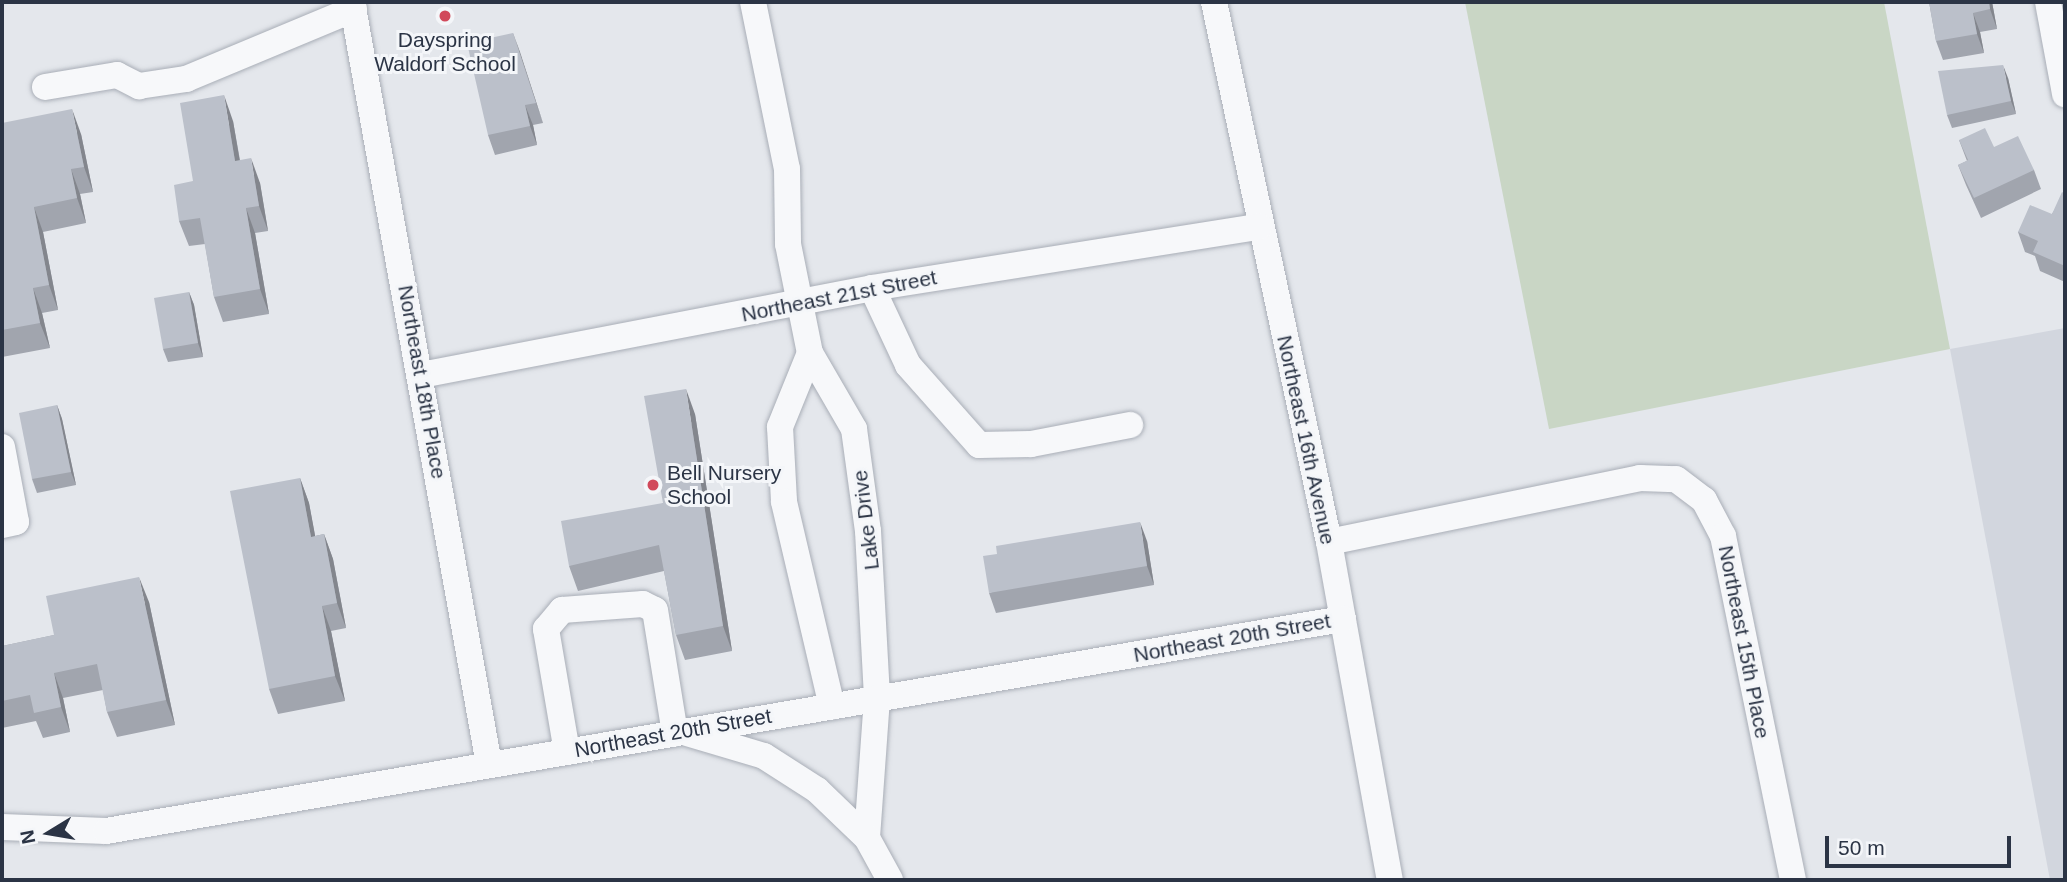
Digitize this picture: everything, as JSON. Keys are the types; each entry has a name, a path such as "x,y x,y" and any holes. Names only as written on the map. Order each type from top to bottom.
{"street":[{"name":"Lake Drive","path":"753,2 787,170 788,244 810,353 854,429 877,624 877,698 867,838"},
{"name":"Northeast 16th Avenue","path":"1214,2 1259,227 1329,542 1390,880"},
{"path":"2048,2 2065,94"},
{"path":"45,88 117,75 139,86 186,79 353,6"},
{"name":"Northeast 18th Place","path":"353,6 489,764"},
{"name":"Northeast 21st Street","path":"421,375 872,288 1259,227"},
{"path":"872,288 908,365 979,444 1031,444 1130,425"},
{"path":"810,353 780,427 781,452 802,589 832,706"},
{"path":"2,447 16,522 2,525"},
{"name":"Northeast 15th Place","path":"1329,542 1640,478 1676,479 1704,500 1723,536 1793,880"},
{"path":"567,752 546,629 562,610 643,604 655,610 678,732 764,756 817,790 867,838 890,880"},
{"name":"Northeast 20th Street","path":"2,827 106,831 1343,619"}],"shaded area":[{"path":"2065,328 2065,880 2050,880 1950,349"}],"green space":[{"path":"1465,2 1884,2 1950,349 1549,429"}],"building":[{"path":"1929,2 1989,2 1990,9 1973,13 1977,34 1936,41"},
{"path":"513,33 536,103 525,105 530,126 488,135 467,43"},
{"path":"2003,65 2011,101 1947,115 1938,71"},
{"path":"224,95 235,161 251,158 259,206 246,208 260,289 214,297 200,218 179,221 174,185 193,181 180,103"},
{"path":"72,109 84,167 71,169 77,198 34,207 49,285 33,288 40,323 2,330 2,123"},
{"path":"1985,128 1994,147 2018,136 2034,170 1974,198 1958,165 1968,160 1959,140"},
{"path":"2062,192 2065,194 2065,266 2033,252 2038,241 2018,232 2030,205 2052,214"},
{"path":"189,292 198,343 163,349 154,298"},
{"path":"686,389 723,626 676,635 659,545 569,566 561,521 663,503 644,396"},
{"path":"57,405 71,472 32,479 19,413"},
{"path":"300,478 311,537 324,534 337,603 322,606 335,676 269,689 230,491"},
{"path":"1140,522 1147,566 989,593 983,556 997,554 996,546"},
{"path":"139,577 166,700 107,712 97,664 54,673 61,707 34,713 30,695 2,701 2,646 54,635 46,596"}],"place":[{"name":"Dayspring Waldorf School","path":"445,16"},
{"name":"Bell Nursery School","path":"653,485"}]}
